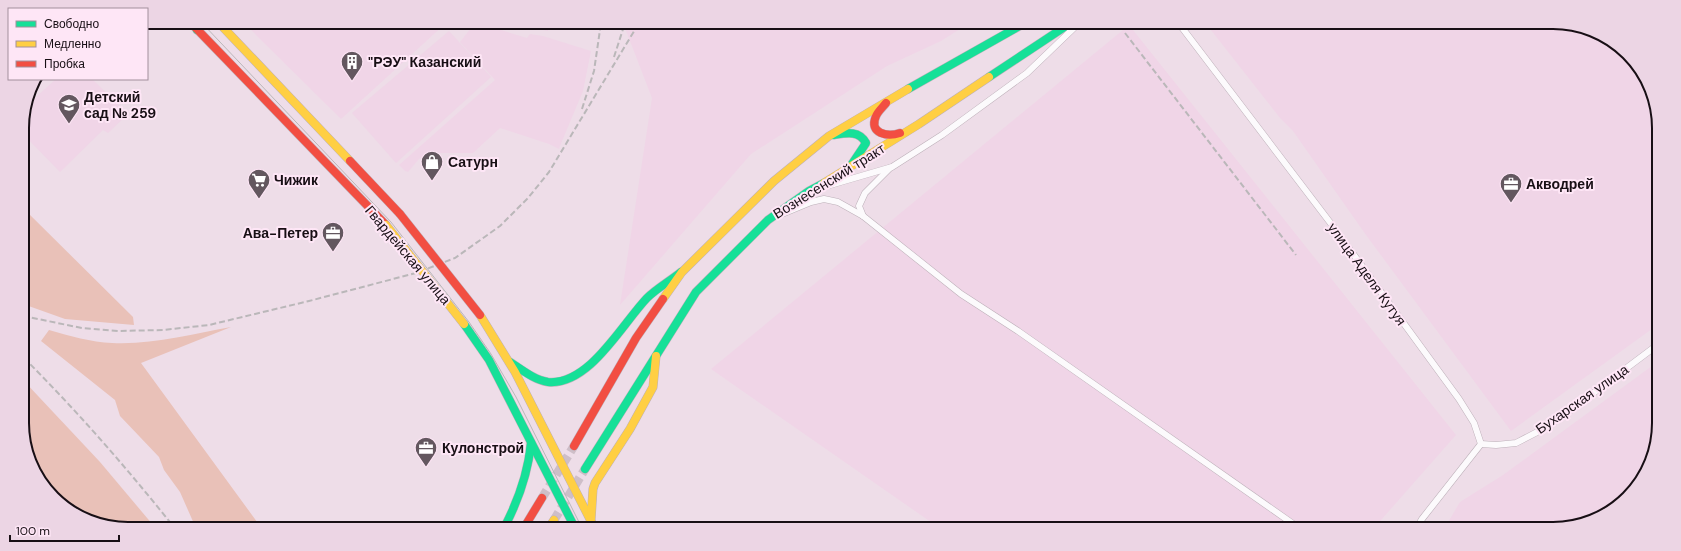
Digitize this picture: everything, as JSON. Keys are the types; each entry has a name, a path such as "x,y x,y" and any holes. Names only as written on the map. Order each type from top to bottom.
{"main road":[{"name":"Гвардейская улица","path":"225,29 400,214 480,315 509,362 591,522"},
{"name":"Вознесенский тракт","path":"574,446 636,338 682,272 774,181 829,136 888,100 1013,29"},
{"name":"Вознесенский тракт","path":"585,469 696,292 768,220 809,192 919,124 1062,29"},
{"name":"Гвардейская улица","path":"197,30 386,226 464,324 489,360 572,522"},
{"path":"888,100 875,118 878,133 886,136 895,135 919,124"},
{"path":"829,136 850,132 860,134 864,139 866,144 848,169"},
{"path":"509,362 547,382 558,382 569,379 582,371 613,341 643,303 656,290 682,272"},
{"path":"592,522 593,489 595,483 630,429 653,387 656,356"},
{"path":"507,522 523,490 530,466 531,442"},
{"path":"527,522 542,498"}],"street":[{"path":"863,216 859,206 865,193 892,167 942,135 1027,73 1073,29"},
{"name":"улица Аделя Кутуя","path":"1183,29 1332,225 1459,399 1474,423 1481,444"},
{"path":"809,192 892,167"},
{"path":"768,220 811,202 824,199 838,202 863,216 962,294 1018,331 1290,522"},
{"name":"Бухарская улица","path":"1481,444 1496,445 1516,443 1543,429 1652,349"},
{"path":"1421,522 1481,444"}],"shaded area":[{"path":"250,29 439,29 341,119"},
{"path":"470,29 498,29 527,38 530,34 543,36 591,51 583,91 559,149 549,144 500,128 473,153 431,153 419,159 408,172 399,165 495,80 460,42"},
{"path":"625,29 960,29 941,41 887,66 751,154 620,305 652,98"},
{"path":"1124,29 1132,29 1456,435 1379,522 931,522 711,369"},
{"path":"1210,29 1553,29 1579,32 1603,42 1628,63 1642,84 1650,108 1652,128 1652,329 1511,431 1366,235 1293,131 1280,118"},
{"path":"449,31 491,77 396,163 352,113"},
{"name":"Детский сад № 259","path":"55,80 93,80 128,114 108,133 103,130 60,172 29,140 29,121 33,100"},
{"path":"29,214 133,317 134,325 65,319 29,306"},
{"path":"231,327 141,363 257,522 193,522 180,492 164,470 159,457 120,416 115,400 41,341 49,330 96,341 112,343 157,341"},
{"path":"1652,366 1652,423 1649,449 1642,467 1628,488 1618,498 1597,512 1579,519 1560,522 1448,522 1460,502 1503,475"},
{"path":"29,386 100,462 150,522 128,522 102,519 78,509 68,502 49,483 42,473 34,455 31,443 29,430"}],"tunnel":[{"path":"542,498 574,446"},
{"path":"554,520 585,469"}],"tram line":[{"path":"208,29 391,222 469,322 491,354 516,397 579,522"}],"railway":[{"path":"582,109 594,71 600,29"},
{"path":"614,57 623,29"},
{"path":"29,317 82,328 118,331 163,330 209,325 416,273 455,258 500,226 528,198 549,172 635,29"},
{"path":"1125,33 1296,255"},
{"path":"29,363 101,440 170,522"}],"traffic: fast":[{"path":"908,89 1014,29"},
{"path":"989,77 1061,29"},
{"path":"834,135 852,133 860,136 866,143 852,164"},
{"path":"585,469 696,292 768,220 809,191 824,183"},
{"path":"510,362 533,377 548,382 563,381 577,374 591,364 604,351 647,298 681,272"},
{"path":"464,324 489,360 572,522"},
{"path":"507,522 515,506 522,486 528,465 531,443"}],"traffic: slow":[{"path":"225,29 350,161"},
{"path":"824,183 919,124 989,77"},
{"path":"663,299 682,272 774,181 829,136 908,89"},
{"path":"386,225 464,324"},
{"path":"480,315 515,372 591,522"},
{"path":"591,520 593,489 595,483 630,429 653,387 656,356"}],"traffic: jam":[{"path":"197,29 386,225"},
{"path":"886,103 876,116 874,122 875,127 880,133 890,135 900,133"},
{"path":"350,161 400,214"},
{"path":"400,214 480,315"},
{"path":"574,446 636,338 663,299"},
{"path":"527,522 542,498"}],"place":[{"name":"\"РЭУ\" Казанский","path":"352,82"},
{"name":"Детский сад № 259","path":"69,124"},
{"name":"Сатурн","path":"432,182"},
{"name":"Чижик","path":"259,200"},
{"name":"Акводрей","path":"1511,204"},
{"name":"Ава-Петер","path":"333,252"},
{"name":"Кулонстрой","path":"426,468"}]}
